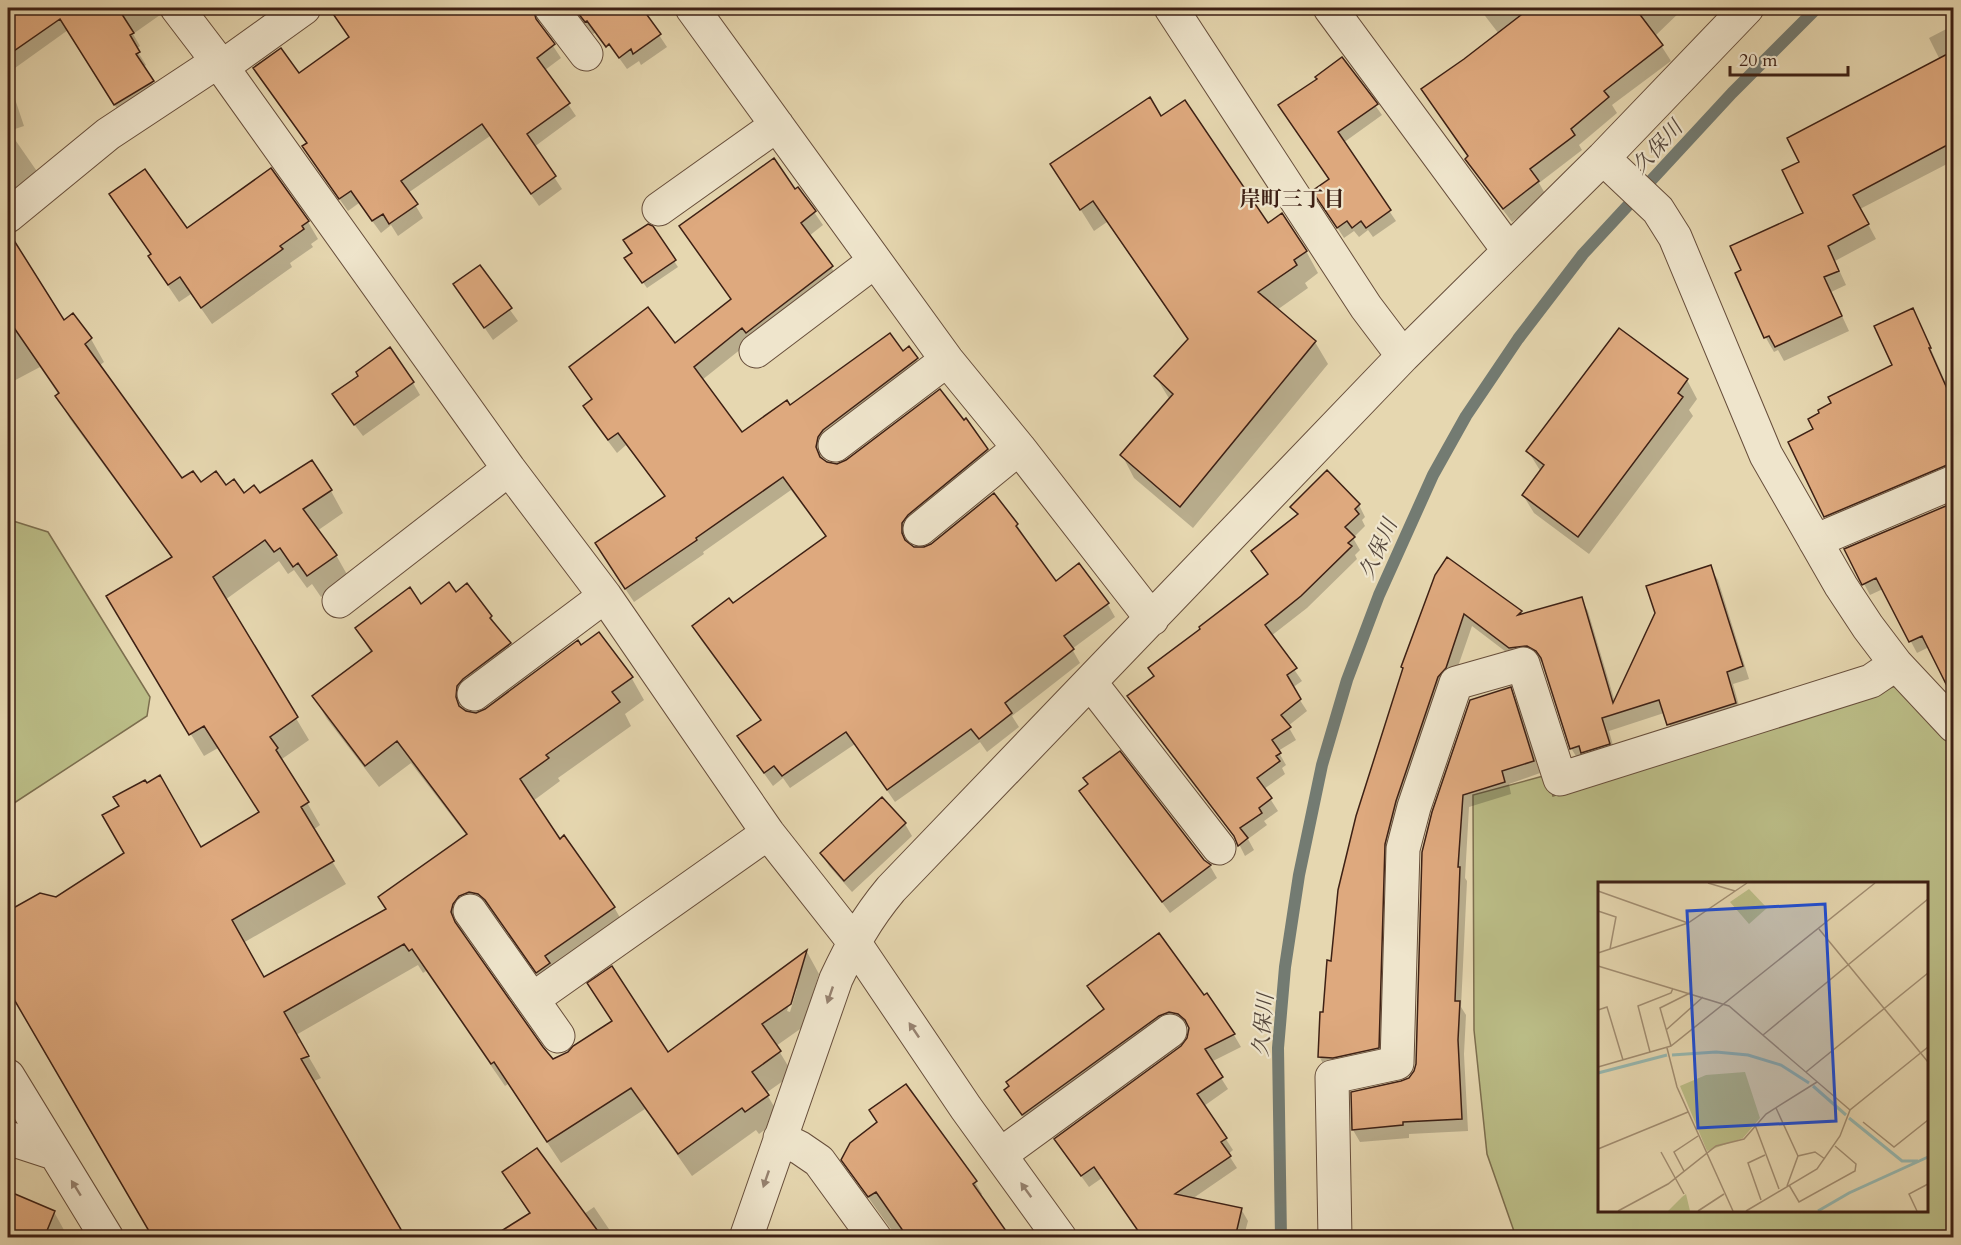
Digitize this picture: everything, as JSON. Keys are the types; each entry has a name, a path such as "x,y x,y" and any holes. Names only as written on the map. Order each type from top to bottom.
{"street":[{"path":"177,8 509,470 605,596 768,833 854,942 966,1108 1060,1238"},
{"path":"8,216 108,134 220,65 304,8"},
{"path":"551,8 586,54"},
{"path":"692,8 947,360 1019,448 1152,619"},
{"path":"1171,8 1360,297 1403,356"},
{"path":"1330,8 1509,251"},
{"path":"746,1238 836,979 872,911 1403,356 1509,251 1611,166 1747,8"},
{"path":"659,209 777,125"},
{"path":"1611,166 1658,210 1675,237 1766,455 1815,541 1868,627 1896,664 1953,726"},
{"path":"756,351 875,261"},
{"path":"835,445 947,360"},
{"path":"920,529 1019,448"},
{"path":"339,601 509,470"},
{"path":"1815,541 1953,482"},
{"path":"474,694 605,596"},
{"path":"1335,1238 1332,1077 1397,1063 1402,849 1455,683 1523,664 1560,778 1872,681 1896,664"},
{"path":"1090,682 1220,848"},
{"path":"533,999 768,833"},
{"path":"470,911 558,1036"},
{"path":"1000,1155 1170,1031"},
{"path":"8,1076 107,1238"},
{"path":"8,1138 54,1153"},
{"path":"780,1138 819,1161 875,1238"}],"green space":[{"path":"10,520 48,532 150,697 147,716 8,807 8,523"},
{"path":"1899,685 1953,741 1953,1237 1516,1237 1487,1154 1474,1030 1473,795 1547,775 1553,796"}],"building":[{"path":"8,8 118,8 134,33 130,35 140,52 136,54 154,81 114,105 60,19 8,55"},
{"path":"329,8 533,8 536,19 555,44 537,58 570,103 527,134 556,176 531,194 482,124 401,181 418,204 389,224 383,214 372,221 351,191 339,199 302,146 307,143 253,68 281,48 299,73 349,37"},
{"path":"574,8 642,8 661,34 633,54 631,49 619,58 609,44 606,47 587,21 585,22"},
{"path":"1530,8 1635,8 1663,45 1604,91 1609,97 1571,129 1575,135 1530,169 1539,181 1503,209 1465,159 1468,156 1421,89"},
{"path":"1953,51 1953,142 1853,195 1869,224 1828,246 1839,271 1824,277 1842,316 1775,347 1769,336 1764,338 1735,273 1741,270 1730,246 1803,213 1782,170 1799,162 1787,138"},
{"path":"1342,57 1378,104 1338,132 1391,210 1366,228 1361,221 1352,228 1347,221 1337,228 1312,191 1329,179 1278,105 1317,79 1315,77"},
{"path":"1150,97 1161,116 1185,100 1268,223 1282,213 1307,251 1294,260 1297,265 1258,292 1316,341 1180,507 1120,455 1173,394 1154,376 1188,339 1093,201 1080,210 1050,164"},
{"path":"774,158 795,189 798,187 816,211 801,223 833,266 746,333 742,328 694,367 742,432 787,400 790,405 890,333 903,351 909,346 918,358 823,430 818,437 816,447 820,457 827,462 837,464 846,460 940,389 964,420 966,418 988,449 908,515 902,523 905,540 914,547 931,544 994,493 1056,581 1079,563 1109,603 1064,636 1074,649 1005,703 1012,713 979,739 971,729 887,790 846,732 782,776 774,766 764,773 737,736 761,720 692,626 729,598 733,603 826,536 783,477 625,589 595,543 665,496 618,433 608,440 583,406 592,399 569,367 648,307 675,343 731,299 679,226"},
{"path":"271,168 309,221 302,226 304,229 280,246 283,249 201,308 180,277 168,285 148,256 151,254 109,194 145,169 187,228"},
{"path":"648,224 653,226 676,260 642,283 624,258 632,253 623,240"},
{"path":"8,234 64,320 73,313 92,338 85,344 182,478 193,471 201,482 216,471 226,485 234,479 244,493 254,485 260,493 312,460 332,490 303,509 337,555 307,576 298,563 293,567 280,548 274,552 265,540 213,577 298,717 270,737 309,802 301,807 334,861 232,920 264,977 386,909 378,897 467,834 397,741 365,766 312,696 372,651 355,628 410,587 421,604 449,582 456,592 467,583 492,616 490,618 511,643 457,686 456,697 459,706 466,711 476,713 485,709 578,640 581,645 599,632 633,677 612,692 620,702 546,755 549,758 520,779 560,839 564,835 615,907 545,956 550,963 536,973 485,900 478,894 469,892 459,896 451,912 455,922 553,1059 568,1052 573,1046 612,1021 587,983 612,966 668,1052 807,950 791,1004 762,1024 781,1051 752,1072 769,1095 745,1112 742,1108 678,1154 631,1088 547,1142 494,1062 491,1064 412,949 409,951 404,944 284,1012 309,1056 301,1059 406,1238 153,1238 8,989 8,911 40,893 56,897 124,853 102,815 119,806 113,797 145,780 147,783 160,775 201,847 259,812 204,726 189,735 106,596 172,557 55,396 59,393 8,319"},
{"path":"480,265 512,308 484,328 453,284"},
{"path":"1913,308 1953,402 1953,464 1824,517 1788,442 1813,429 1808,419 1831,403 1828,397 1892,365 1874,326"},
{"path":"1619,328 1688,379 1678,393 1683,397 1578,537 1522,495 1544,465 1526,451"},
{"path":"390,347 414,382 354,425 332,394 358,376 356,372"},
{"path":"1327,470 1360,504 1355,509 1359,514 1345,527 1355,537 1348,543 1352,546 1301,596 1265,625 1297,668 1287,675 1301,699 1281,715 1291,727 1272,740 1281,753 1276,756 1280,761 1257,778 1272,798 1259,808 1262,813 1240,828 1248,838 1238,846 1234,836 1127,696 1154,676 1148,668 1268,574 1251,551 1298,514 1290,507"},
{"path":"1953,503 1953,698 1922,636 1909,642 1876,578 1862,585 1844,549"},
{"path":"1447,557 1522,611 1518,615 1582,597 1613,703 1655,613 1646,586 1711,565 1743,666 1727,672 1736,703 1667,725 1659,700 1602,718 1610,744 1581,753 1579,746 1570,749 1541,658 1536,651 1527,646 1509,648 1464,614 1446,668 1438,677 1396,801 1385,844 1379,1048 1333,1058 1318,1057 1320,1012 1323,1012 1327,960 1331,961 1338,890 1356,816 1403,668 1401,667 1435,575"},
{"path":"1511,687 1534,761 1502,771 1505,782 1463,795 1458,867 1460,867 1455,1001 1460,1001 1458,1040 1462,1119 1403,1122 1403,1125 1352,1130 1351,1092 1401,1081 1409,1078 1414,1071 1422,852 1432,812 1470,700"},
{"path":"1120,751 1204,860 1211,865 1162,902 1079,791 1088,784 1083,778"},
{"path":"882,797 906,823 844,881 820,853"},
{"path":"1159,933 1204,995 1207,993 1235,1034 1205,1049 1223,1077 1197,1094 1227,1138 1221,1142 1231,1156 1175,1194 1242,1208 1235,1238 1143,1238 1094,1167 1081,1176 1054,1139 1181,1046 1187,1038 1189,1028 1178,1014 1169,1012 1159,1016 1022,1115 1004,1090 1009,1086 1006,1082 1104,1009 1087,986"},
{"path":"906,1084 977,1181 973,1184 1011,1238 908,1238 876,1192 868,1197 841,1160 850,1143 877,1122 869,1110"},
{"path":"537,1148 603,1238 490,1238 530,1213 502,1172"},
{"path":"8,1191 55,1211 44,1238 8,1238"}],"waterway":[{"name":"久保川","path":"1281,1238 1278,1048 1285,967 1299,875 1322,765 1347,680 1379,595 1433,475 1466,416 1518,339 1583,254 1732,93 1817,8"}],"district":[{"name":"岸町三丁目","path":"1292,199"}]}
